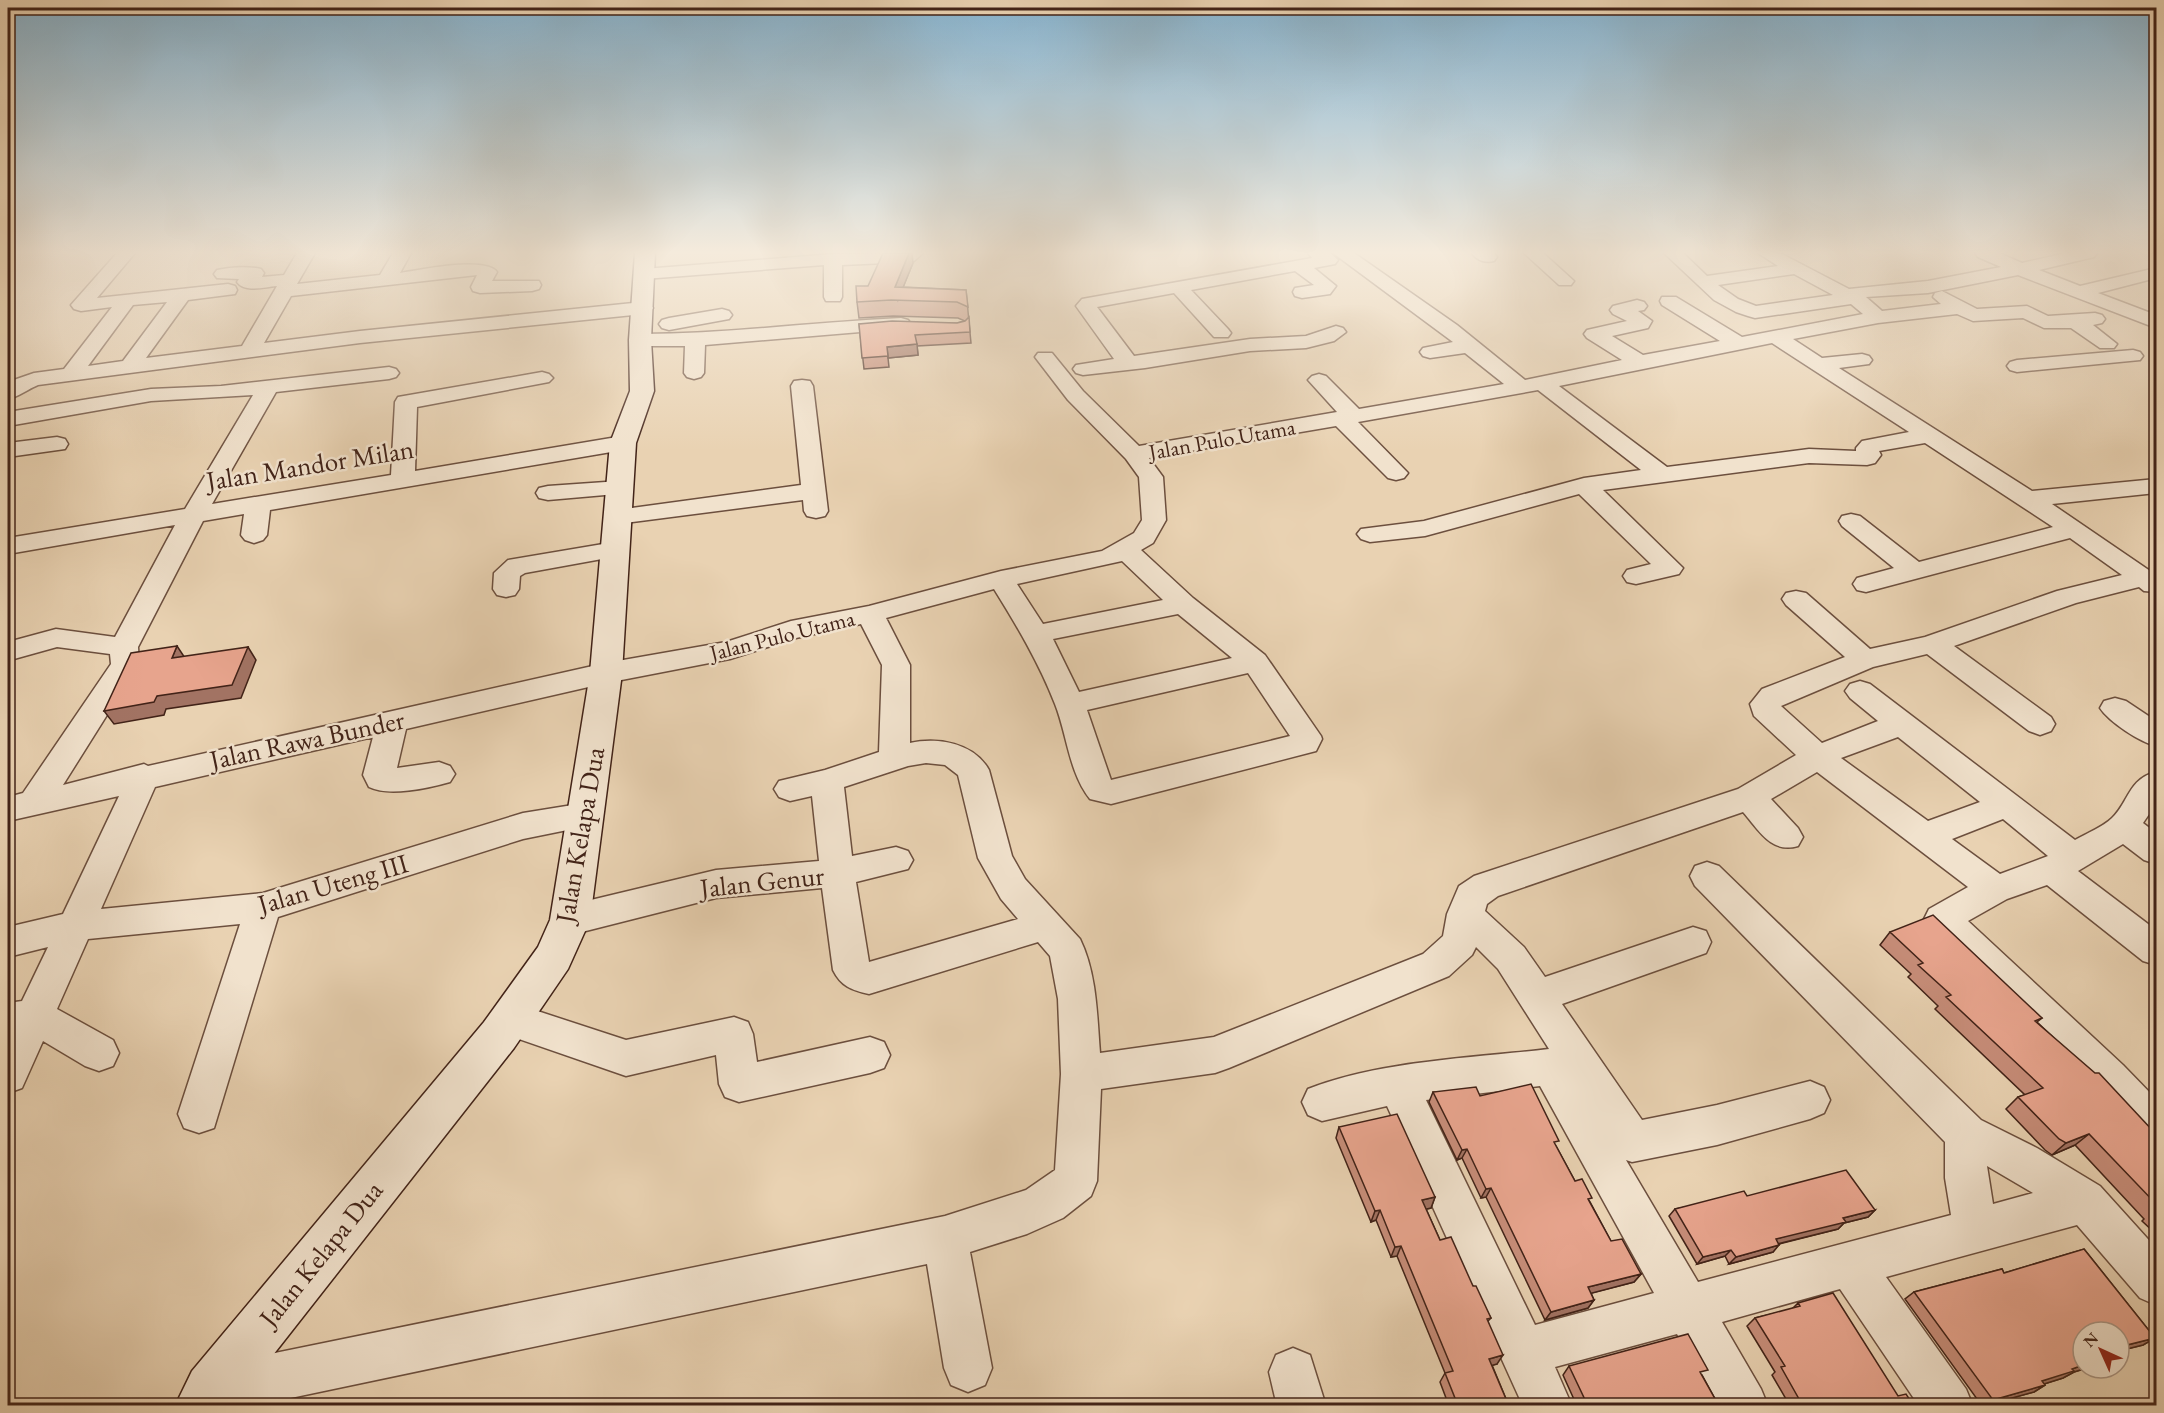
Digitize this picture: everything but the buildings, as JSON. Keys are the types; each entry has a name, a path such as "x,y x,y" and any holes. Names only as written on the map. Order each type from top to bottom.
{"main road":[{"name":"Jalan Kelapa Dua","path":"207,1398 510,1019 554,957 570,920 606,673 623,442 642,391 642,319"}],"street":[{"path":"71,374 113,319"},
{"path":"130,366 164,319"},
{"path":"221,392 268,319"},
{"path":"249,347 395,334 504,319"},
{"path":"667,319 695,340 821,328 915,324"},
{"path":"1096,319 1128,363"},
{"path":"1208,319 1221,333"},
{"path":"1433,319 1450,329 1491,365 1532,386 1662,475"},
{"path":"1638,319 1642,321 1641,324 1594,334 1640,362"},
{"path":"1698,319 1738,343"},
{"name":"Jalan Pulo Utama","path":"606,673 730,650 790,630 870,614 1001,579 1110,557 1144,538 1154,520 1151,477 1134,454 1532,386 1640,362 1866,319"},
{"path":"2039,319 2044,322 2075,322 2095,319"},
{"path":"8,393 15,387 34,379 413,322"},
{"path":"2017,366 2141,359 2107,344 2075,322"},
{"path":"1834,324 1859,338"},
{"path":"2107,344 2157,331"},
{"path":"1083,369 1145,362 1250,345 1309,341 1330,336 1336,332"},
{"path":"395,334 384,352 384,363 406,402 403,480"},
{"path":"1775,336 2074,529 2150,583"},
{"path":"694,373 695,340"},
{"path":"1430,352 1469,346"},
{"path":"1045,357 1093,414 1134,454"},
{"path":"1820,364 1862,360"},
{"path":"8,419 151,395 221,392 389,373"},
{"path":"406,402 542,378"},
{"path":"1320,380 1347,417 1396,473"},
{"path":"506,589 507,573 517,566 617,518 814,501 802,386"},
{"path":"21,806 125,664 124,647 194,514 268,387"},
{"path":"1370,534 1425,528 1584,485 1809,456 1867,458 1869,455 1867,448 1870,446 1929,435"},
{"name":"Jalan Mandor Milan","path":"8,546 623,442"},
{"path":"8,450 57,444"},
{"path":"1584,485 1670,568 1636,576"},
{"path":"2028,499 2157,486"},
{"path":"548,493 617,518"},
{"path":"254,535 258,504"},
{"path":"1851,521 1914,571"},
{"path":"1866,584 2074,529"},
{"path":"1001,579 1036,634 1070,704 1097,786 1101,791 1112,792 1305,743 1306,736 1255,662 1183,604 1126,550"},
{"path":"1995,889 1826,753 1765,709 1765,704 1773,696 1865,660 1932,644 2067,597 2150,583"},
{"path":"1796,599 1865,660"},
{"path":"1036,634 1183,604"},
{"path":"870,614 896,665 894,759"},
{"path":"14,650 56,638 124,647"},
{"path":"1932,644 2040,724"},
{"path":"1070,704 1255,662"},
{"name":"Jalan Rawa Bunder","path":"21,806 144,776 606,673"},
{"path":"1860,691 2006,805 2063,864 2157,950"},
{"path":"2115,708 2157,735"},
{"path":"392,722 379,775 380,779 384,781 439,774"},
{"path":"1081,1074 1215,1055 1405,979 1436,965 1459,944 1471,896 1486,886 1749,797 1826,753 1901,724"},
{"path":"207,1398 945,1238 1048,1203 1076,1181 1081,1074 1077,999 1067,950 1013,889 995,858 973,770 963,759 930,751 909,753 827,781 790,789"},
{"path":"8,1075 21,1018 75,926 144,776"},
{"path":"827,781 837,873 896,860"},
{"path":"2157,784 2138,803 2124,827 2063,864 1995,889 1942,919 2109,1078 2157,1128"},
{"path":"1749,797 1786,837"},
{"path":"1937,831 2006,805"},
{"name":"Jalan Uteng III","path":"8,942 75,926 263,907 445,852 522,826 585,815"},
{"path":"2124,827 2157,851"},
{"name":"Jalan Genur","path":"570,920 716,884 837,873 852,970 859,976 869,978 1046,925"},
{"path":"1707,876 1966,1134 2022,1162 2085,1201 2157,1282"},
{"path":"199,1114 263,907"},
{"path":"1465,914 1511,957 1535,997 1632,1142 1717,1125 1810,1100"},
{"path":"1535,997 1693,942"},
{"path":"21,1018 99,1053"},
{"path":"510,1019 626,1058 734,1034 739,1084 870,1055"},
{"path":"1322,1102 1398,1085 1551,1067 1744,1406"},
{"path":"1398,1085 1548,1406"},
{"path":"1966,1134 1966,1178 1976,1230"},
{"path":"1523,1352 2085,1201"},
{"path":"945,1238 968,1368"},
{"path":"1850,1264 1949,1406"}]}
